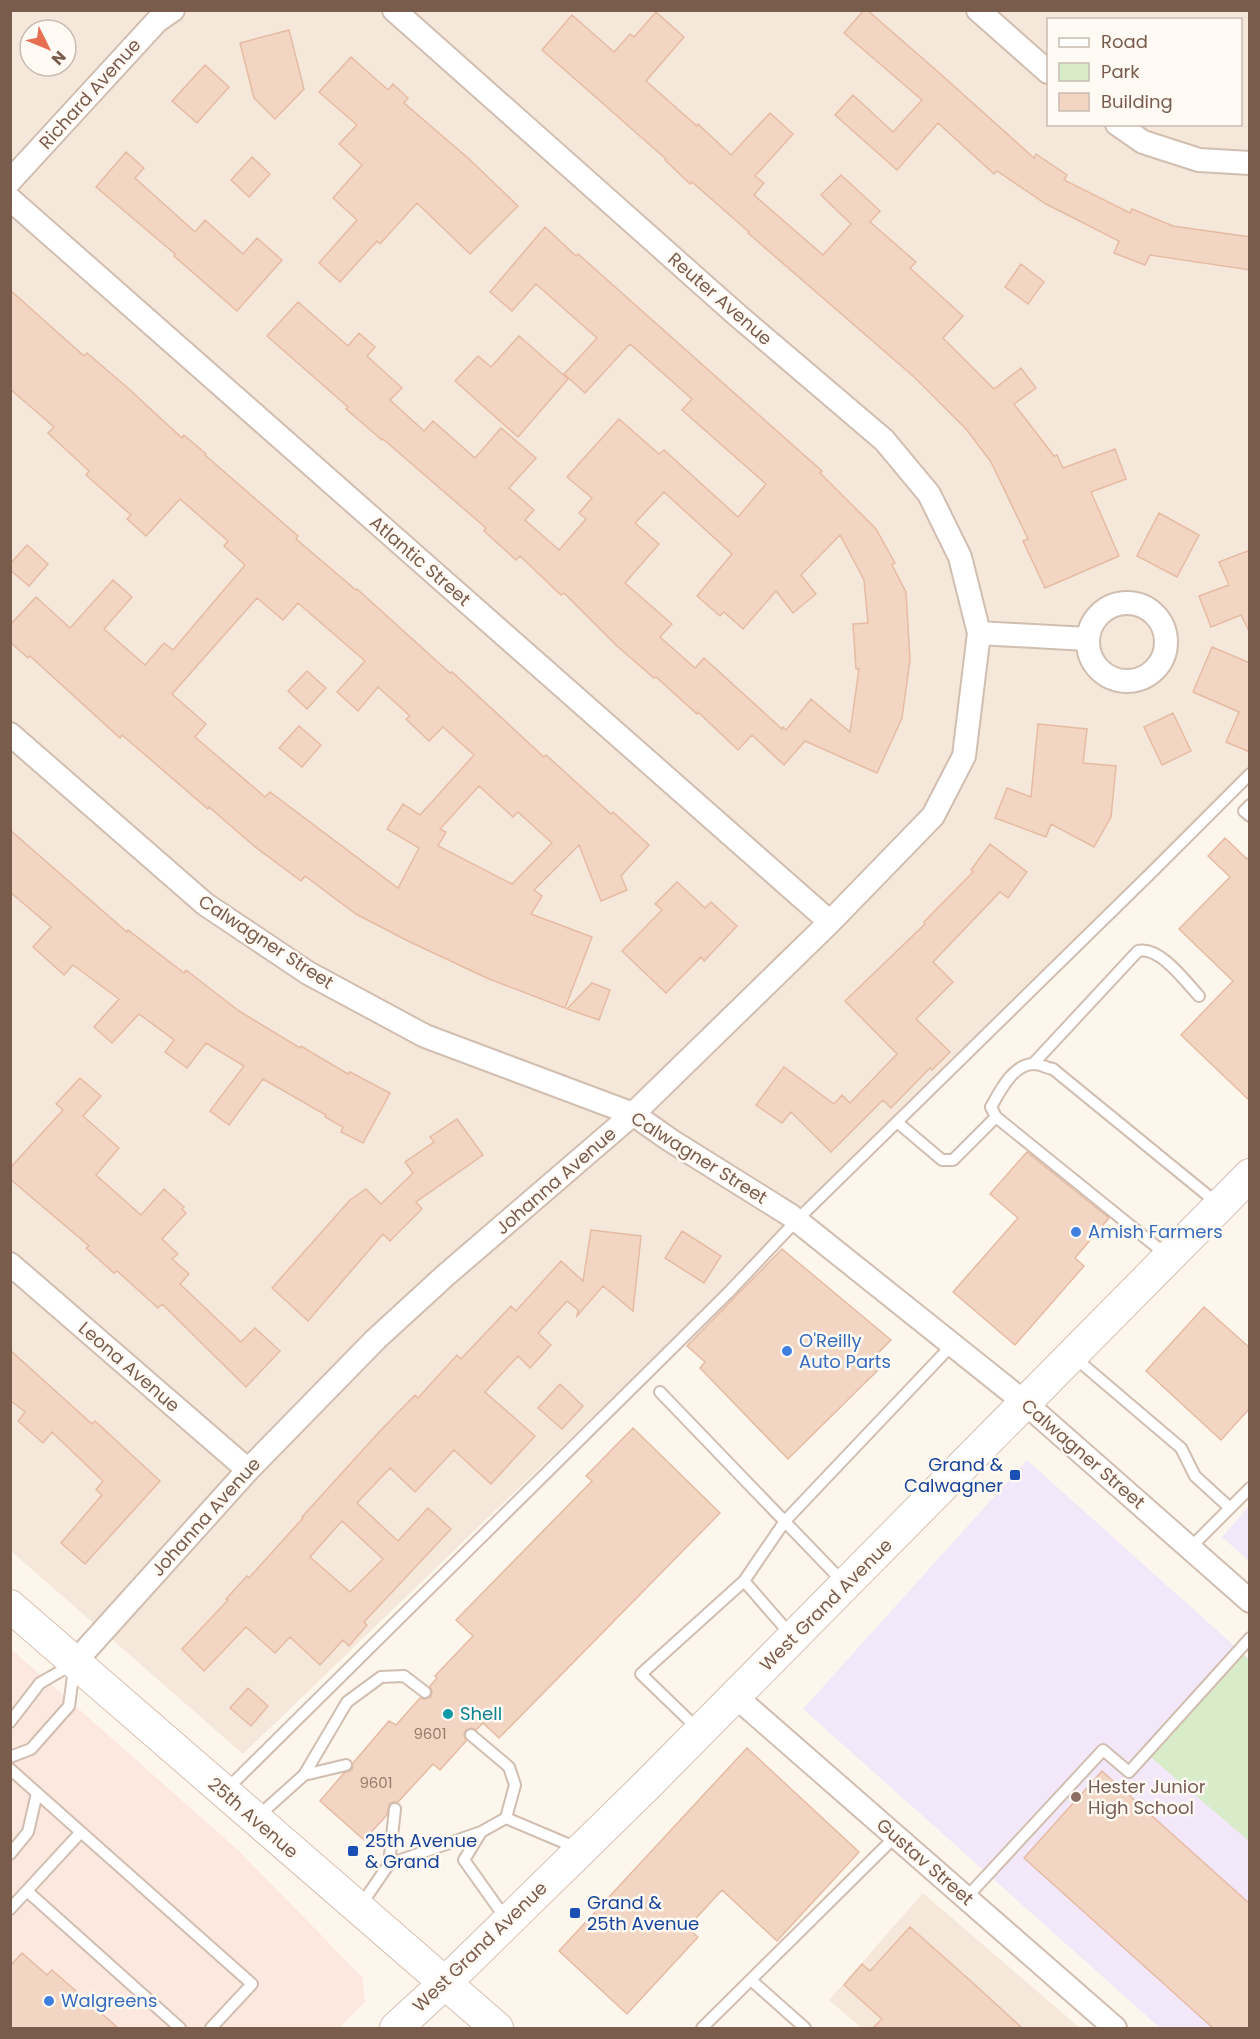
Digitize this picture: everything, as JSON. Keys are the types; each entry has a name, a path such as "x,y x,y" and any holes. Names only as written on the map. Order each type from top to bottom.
{"main road":[{"name":"West Grand Avenue","path":"396,2028 445,1983 793,1639 1250,1175"},
{"name":"25th Avenue","path":"10,1606 496,2028"}],"street":[{"name":"Richard Avenue","path":"10,181 157,21 173,10"},
{"name":"Reuter Avenue","path":"394,10 736,315 884,440 929,494 960,557 979,633"},
{"path":"978,10 1047,71"},
{"path":"1120,126 1143,142 1199,160 1250,163"},
{"name":"Atlantic Street","path":"10,199 830,922"},
{"path":"979,633 1087,639"},
{"name":"Johanna Avenue","path":"75,1662 248,1470 376,1339 447,1274 633,1114 830,922 933,816 964,756 979,633"},
{"name":"Calwagner Street","path":"10,734 205,904 308,973 425,1036 633,1114 797,1220 1024,1402 1250,1601"},
{"name":"Leona Avenue","path":"10,1264 248,1470"},
{"name":"Gustav Street","path":"735,1696 1115,2028"}],"lane":[{"path":"223,1792 720,1302 797,1220 1250,774"},
{"path":"1250,805 1244,811 1250,816"},
{"path":"1169,1257 996,1117 991,1107 1002,1087 1018,1070 1034,1064 1138,951 1150,950 1159,955 1199,996"},
{"path":"1034,1064 1053,1069 1220,1205"},
{"path":"897,1122 942,1160 948,1161 953,1160 996,1117"},
{"path":"700,1731 641,1674 744,1581 785,1521 952,1344"},
{"path":"1071,1355 1181,1448 1196,1476 1230,1508"},
{"path":"660,1392 846,1585"},
{"path":"1190,1548 1250,1488"},
{"path":"744,1581 793,1639"},
{"path":"966,1898 1103,1750 1129,1772 1250,1638"},
{"path":"10,1722 40,1683 75,1662"},
{"path":"10,1757 31,1749 69,1706 75,1662"},
{"path":"254,1819 304,1775 347,1702 381,1677 404,1676 425,1692"},
{"path":"389,1864 481,1832 506,1818 515,1785 509,1767 471,1735"},
{"path":"304,1775 346,1765"},
{"path":"10,1769 252,1984 211,2028"},
{"path":"10,1854 28,1832 37,1792"},
{"path":"358,1908 389,1864 395,1809"},
{"path":"506,1818 580,1849"},
{"path":"10,1909 81,1832"},
{"path":"481,1832 464,1860 507,1921"},
{"path":"702,2028 896,1836"},
{"path":"27,1891 180,2028"},
{"path":"751,1980 805,2028"}],"shaded area":[{"path":"11,11 1249,11 1249,784 243,1754 11,1551"},
{"name":"Hester Junior High School","path":"1027,1460 1249,1659 1249,2028 1160,2028 803,1709"},
{"path":"1249,1506 1249,1561 1222,1537"},
{"path":"10,1648 239,1851 362,1977 365,2002 339,2028 11,2028"},
{"path":"923,1893 1080,2028 862,2028 829,2000"}],"green space":[{"path":"1238,1650 1249,1660 1249,1841 1146,1753"}],"building":[{"path":"864,10 867,10 936,70 1034,158 1036,154 1067,175 1064,180 1130,213 1132,209 1173,226 1250,237 1250,270 1150,255 1145,265 1114,253 1119,241 1046,204 997,171 994,174 938,123 897,170 835,115 853,95 893,132 922,100 844,33"},
{"path":"656,12 684,37 646,81 731,155 770,113 793,134 755,176 764,183 754,195 823,255 851,224 821,195 841,175 880,211 870,222 916,262 910,268 963,316 943,338 994,389 1021,368 1036,388 1014,404 1054,456 1057,455 1063,468 1115,449 1126,479 1091,492 1119,556 1045,588 1023,541 1028,539 991,462 966,429 913,376 692,182 690,184 666,159 542,50 572,15 614,52 630,34 634,37"},
{"path":"289,30 304,89 275,119 254,98 240,43"},
{"path":"351,57 388,90 393,84 408,98 404,103 468,158 518,206 470,254 417,203 380,244 377,241 340,282 319,263 357,220 333,198 362,165 339,144 357,125 319,92"},
{"path":"205,65 229,87 197,123 172,101"},
{"path":"126,152 144,168 135,178 195,232 205,220 243,254 257,238 282,260 237,311 174,256 175,254 96,187"},
{"path":"252,157 270,174 249,197 231,180"},
{"path":"545,227 822,471 820,473 876,529 895,563 892,565 906,592 910,660 902,718 877,773 805,741 784,765 752,735 738,750 698,712 697,714 617,646 564,593 561,595 520,556 516,560 484,531 486,528 346,409 348,407 267,336 298,302 348,346 359,333 375,347 367,356 402,388 390,400 424,431 433,421 475,458 501,428 536,458 509,488 534,510 525,520 559,550 586,519 579,513 592,498 567,477 619,419 659,454 664,450 738,517 766,484 682,410 692,399 630,344 585,393 564,374 597,338 536,284 512,311 490,292","holes":["664,492 732,554 697,596 720,616 724,612 743,629 776,591 793,613 816,594 801,575 840,535 864,580 868,623 853,624 856,669 859,669 850,732 811,699 786,730 783,727 782,729 704,658 695,668 660,637 672,624 625,583 659,544 635,523"]},
{"path":"1021,264 1044,282 1028,304 1005,287"},
{"path":"10,290 84,356 87,353 129,389 182,438 184,435 206,454 298,536 296,539 357,589 450,673 452,672 544,757 546,755 649,845 621,876 627,890 601,901 579,845 534,890 542,896 531,914 592,937 565,1008 489,979 408,941 356,914 305,876 301,881 254,846 209,807 208,809 122,735 120,738 30,656 28,658 10,642 10,625 36,597 70,628 113,580 132,597 104,629 145,665 164,643 173,650 245,565 224,546 228,541 180,499 146,536 127,519 131,515 86,475 89,471 48,433 54,427 10,389","holes":["257,598 283,620 298,603 365,661 337,692 358,711 378,687 410,716 406,719 429,741 443,727 474,755 420,815 403,804 387,829 419,848 398,888 270,792 265,797 195,737 206,724 172,694","479,786 513,817 518,812 552,843 512,884 438,846 446,832 440,829"]},
{"path":"519,336 568,379 518,437 455,381 478,356 491,367"},
{"path":"1159,513 1199,535 1177,577 1137,556"},
{"path":"27,545 48,564 29,586 10,570 10,564"},
{"path":"1250,550 1250,633 1241,615 1211,627 1199,596 1229,585 1219,562"},
{"path":"1212,647 1250,663 1250,752 1226,742 1239,712 1193,692"},
{"path":"307,671 326,688 307,709 288,691"},
{"path":"1173,713 1191,751 1162,765 1144,727"},
{"path":"1038,724 1087,729 1083,763 1116,766 1111,817 1094,847 1051,824 1046,837 995,818 1007,788 1031,797"},
{"path":"299,726 321,745 302,767 279,748"},
{"path":"10,830 127,932 128,930 184,973 186,970 239,1011 300,1048 301,1046 348,1074 350,1072 390,1093 363,1143 341,1132 343,1127 325,1117 326,1115 263,1079 229,1125 210,1111 244,1066 206,1043 187,1068 165,1052 174,1040 139,1014 112,1043 94,1027 119,999 73,965 64,975 33,947 51,927 10,892"},
{"path":"1225,838 1247,859 1250,856 1250,1101 1181,1035 1233,981 1179,929 1230,877 1208,856"},
{"path":"990,844 1027,872 1008,898 1000,892 933,962 953,982 916,1019 950,1052 932,1070 930,1068 891,1108 883,1100 831,1152 791,1112 782,1123 756,1105 784,1067 834,1104 842,1095 850,1103 897,1054 845,1001 925,924 924,922 973,872 971,870"},
{"path":"677,882 705,908 711,902 737,926 704,961 701,957 666,993 622,951 662,910 655,904"},
{"path":"592,983 610,990 599,1020 567,1009"},
{"path":"80,1078 101,1096 83,1116 119,1148 96,1175 141,1215 164,1189 184,1207 182,1209 186,1213 162,1239 178,1254 172,1259 189,1274 180,1284 241,1342 255,1328 280,1351 246,1387 162,1304 158,1308 117,1271 114,1273 86,1248 89,1246 10,1179 10,1168 63,1110 56,1104"},
{"path":"457,1119 483,1155 416,1202 422,1209 390,1241 383,1234 308,1321 272,1288 350,1200 366,1189 381,1204 413,1173 405,1162 434,1142 430,1137"},
{"path":"1027,1152 1109,1218 1075,1258 1084,1266 1015,1345 953,1292 1018,1218 990,1194"},
{"path":"591,1230 641,1236 633,1311 603,1286 577,1316 578,1310 567,1301 538,1333 551,1345 530,1368 518,1356 485,1392 535,1436 491,1484 454,1450 415,1492 390,1468 357,1503 398,1541 428,1508 451,1529 364,1622 367,1625 349,1646 343,1640 320,1665 290,1637 275,1653 246,1627 204,1671 182,1649 247,1576 249,1578 380,1431 415,1395 418,1398 457,1355 461,1359 511,1306 516,1311 561,1261 583,1281","holes":["342,1521 383,1559 350,1592 310,1557"]},
{"path":"682,1231 721,1256 704,1283 665,1258"},
{"name":"O'Reilly Auto Parts","path":"782,1249 891,1340 874,1357 884,1364 788,1459 700,1368 705,1362 687,1346"},
{"path":"1204,1307 1250,1348 1250,1408 1221,1440 1146,1371"},
{"path":"10,1350 92,1424 95,1421 160,1481 85,1564 61,1543 102,1495 96,1490 103,1481 52,1432 43,1443 18,1421 25,1412 10,1400"},
{"path":"560,1384 583,1406 562,1429 538,1408"},
{"path":"633,1428 720,1513 499,1738 483,1723 476,1730 472,1728 466,1730 464,1734 466,1741 440,1770 433,1764 398,1802 389,1804 387,1815 364,1840 320,1801 344,1773 352,1770 353,1763 389,1721 396,1725 420,1698 431,1697 430,1686 437,1678 435,1676 473,1636 456,1620 592,1481 586,1476"},
{"path":"248,1688 268,1706 251,1726 230,1708"},
{"path":"747,1748 859,1852 777,1941 722,1890 687,1928 698,1937 627,2014 559,1951"},
{"path":"1102,1771 1250,1904 1250,2028 1213,2028 1024,1858"},
{"path":"910,1927 1022,2028 873,2028 882,2019 844,1985 862,1964 870,1971"},
{"name":"Walgreens","path":"22,1953 47,1975 52,1970 118,2028 10,2028 10,1966"}],"place":[{"name":"Amish Farmers","path":"1076,1232"},
{"name":"O'Reilly Auto Parts","path":"787,1351"},
{"name":"Grand & Calwagner","path":"1015,1475"},
{"name":"Shell","path":"448,1714"},
{"name":"Hester Junior High School","path":"1076,1797"},
{"name":"25th Avenue & Grand","path":"353,1851"},
{"name":"Grand & 25th Avenue","path":"575,1913"},
{"name":"Walgreens","path":"49,2001"}]}
